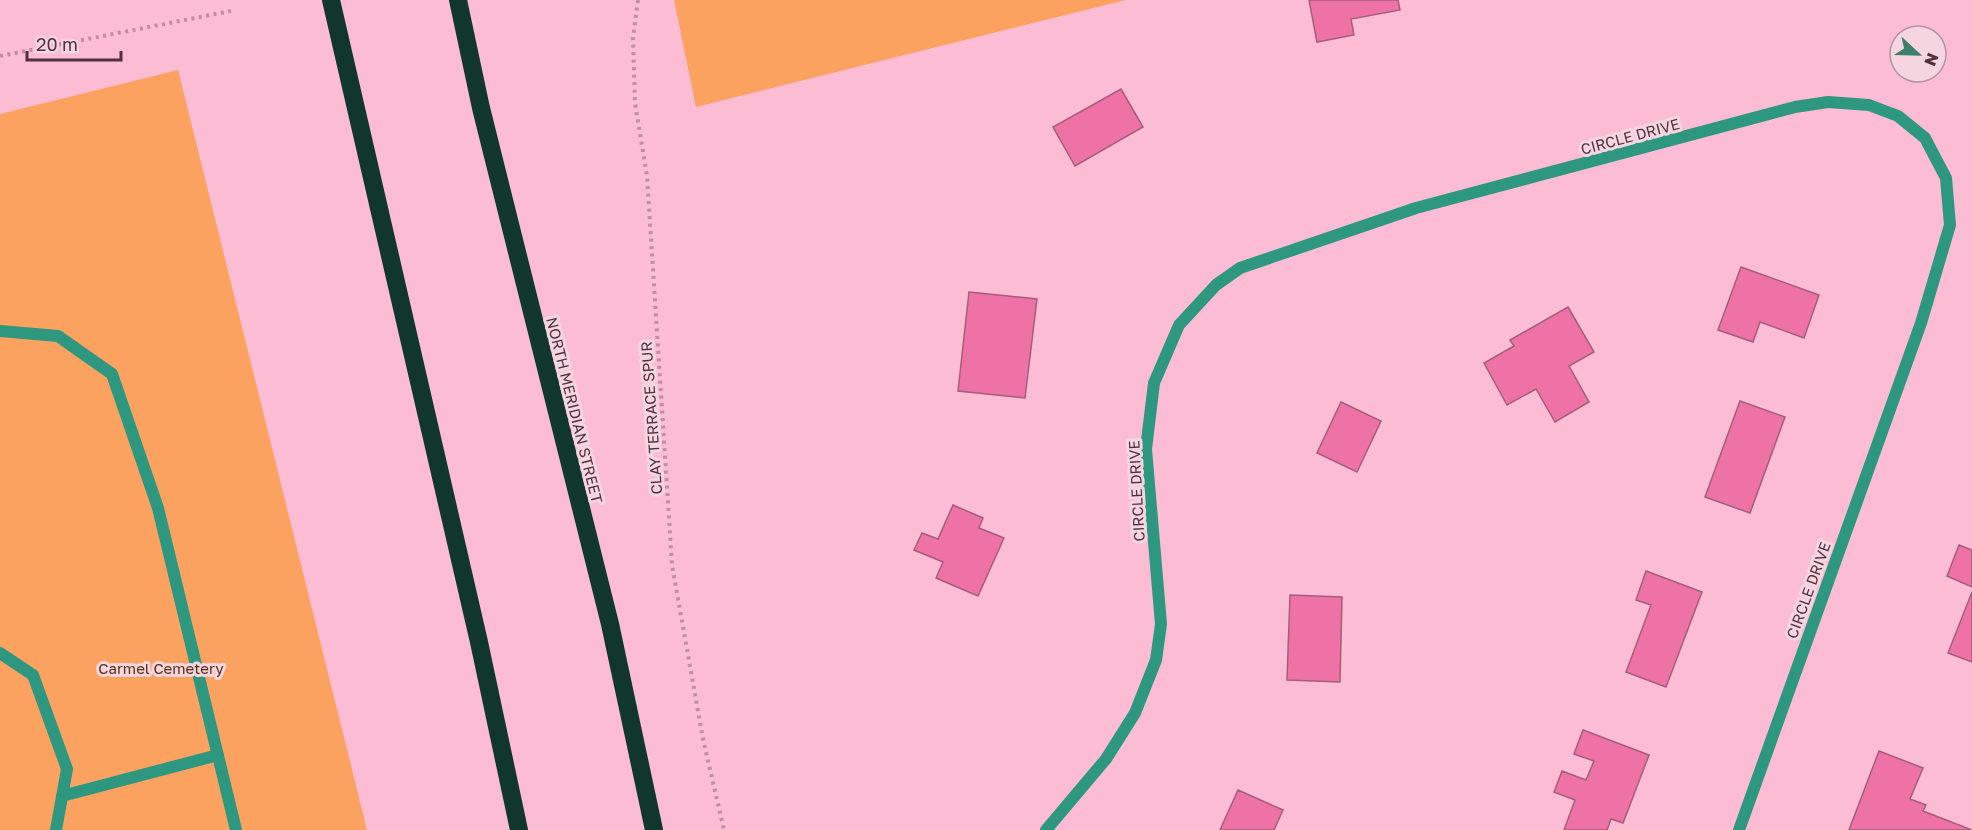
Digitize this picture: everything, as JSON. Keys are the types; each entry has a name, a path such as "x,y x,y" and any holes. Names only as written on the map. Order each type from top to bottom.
{"highway":[{"path":"331,0 479,642 519,830"},
{"name":"NORTH MERIDIAN STREET","path":"458,0 481,108 610,624 654,830"}],"street":[{"name":"CIRCLE DRIVE","path":"1046,830 1112,750 1135,714 1156,660 1161,624 1146,449 1154,383 1179,325 1216,285 1240,268 1416,208 1795,107 1828,102 1869,105 1898,116 1925,138 1946,178 1950,225 1921,322 1739,830"},
{"path":"0,332 57,336 112,374 158,508 236,830"},
{"path":"0,652 33,675 67,769 56,830"},
{"path":"62,796 218,755"}],"path":[{"name":"CLAY TERRACE SPUR","path":"638,0 633,38 635,103 646,176 672,565 703,739 724,830"},
{"path":"0,56 231,11"}],"green space":[{"path":"674,0 1126,0 696,107"},
{"name":"Carmel Cemetery","path":"178,70 367,830 0,830 0,114"}],"building":[{"path":"1309,0 1398,0 1400,10 1351,19 1354,35 1317,42"},
{"path":"1121,89 1143,127 1075,166 1053,127"},
{"path":"1741,267 1819,295 1804,338 1760,322 1753,342 1718,330"},
{"path":"969,292 1037,299 1025,398 958,391"},
{"path":"1568,307 1594,352 1569,366 1589,402 1555,422 1536,389 1507,405 1484,363 1514,346 1510,340"},
{"path":"1740,401 1785,417 1750,513 1705,497"},
{"path":"1341,402 1381,421 1357,472 1317,453"},
{"path":"953,505 983,518 979,528 1004,538 978,596 936,578 943,562 914,550 922,533 938,539"},
{"path":"1959,545 1972,550 1972,587 1947,576"},
{"path":"1646,571 1702,592 1666,687 1626,672 1651,605 1636,600"},
{"path":"1972,592 1972,662 1948,653"},
{"path":"1290,595 1342,597 1340,682 1287,680"},
{"path":"1583,730 1649,755 1623,823 1611,819 1607,830 1564,830 1575,800 1554,792 1562,771 1586,780 1594,761 1574,754"},
{"path":"1879,751 1923,768 1910,799 1926,805 1923,811 1972,830 1849,830"},
{"path":"1238,790 1283,810 1274,830 1220,830"}]}
